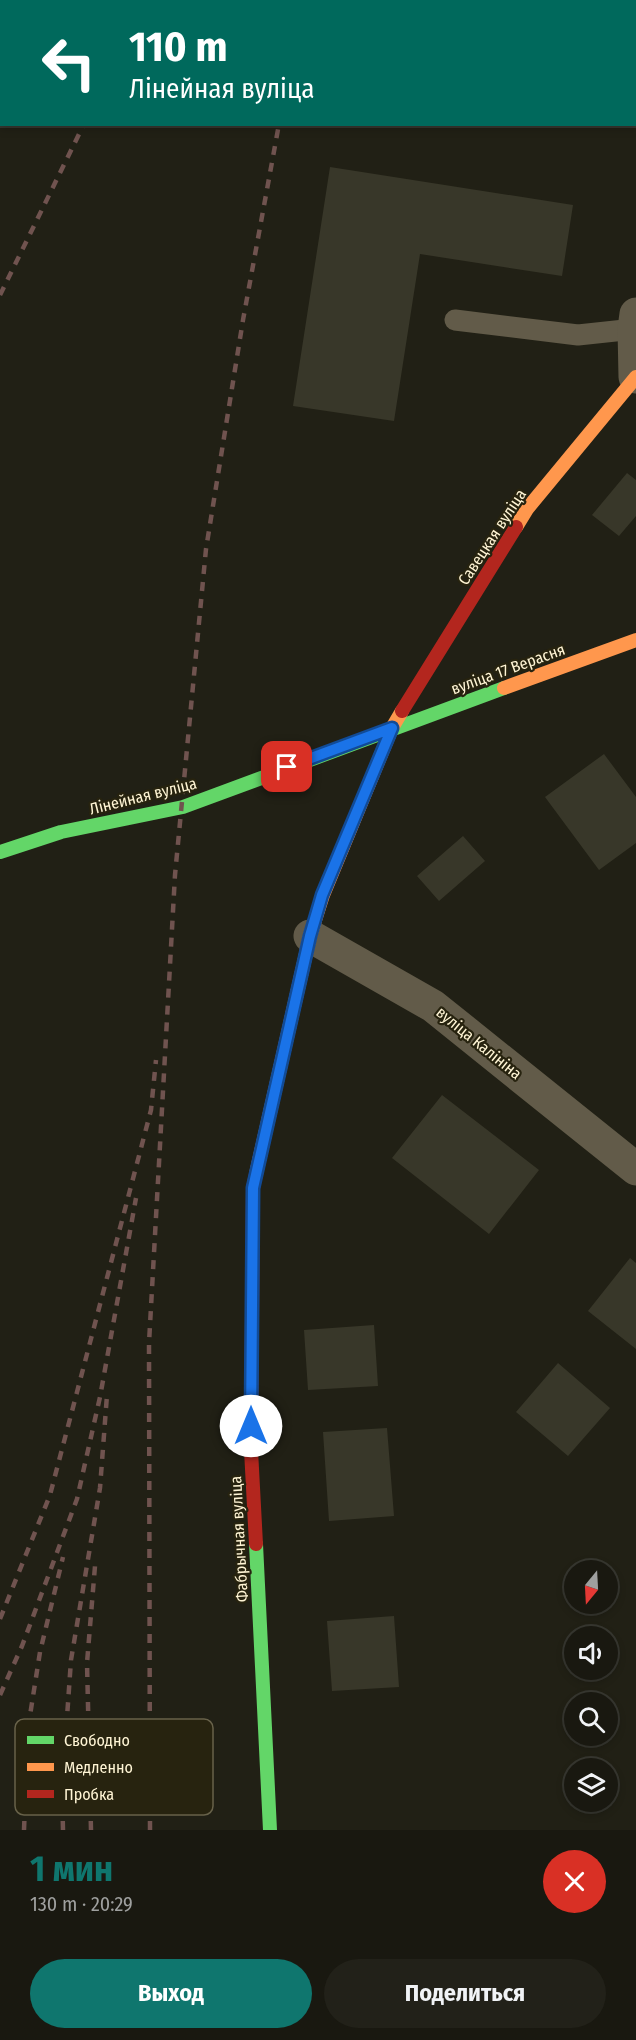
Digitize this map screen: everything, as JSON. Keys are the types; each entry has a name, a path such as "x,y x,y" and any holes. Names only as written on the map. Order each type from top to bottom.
{"street":[{"path":"635,322 636,377"},
{"name":"Савецкая вуліца","path":"392,728 527,509 636,377"},
{"name":"вуліца 17 Верасня","path":"392,728 636,640"},
{"name":"Лінейная вуліца","path":"0,852 61,832 183,807 392,728"},
{"name":"Фабрычная вуліца","path":"270,1830 251,1450 253,1188 310,936 322,895 392,728"},
{"name":"вуліца Калініна","path":"310,936 433,1006 636,1168"}],"lane":[{"path":"455,320 578,335 635,322"}],"building":[{"path":"330,167 573,205 562,276 420,254 394,421 293,406"},
{"path":"627,473 636,480 636,516 619,536 592,515"},
{"path":"604,754 636,797 636,843 599,870 545,797"},
{"path":"463,836 485,861 439,901 417,876"},
{"path":"442,1095 539,1170 489,1234 392,1158"},
{"path":"630,1258 636,1263 636,1349 588,1311"},
{"path":"374,1325 378,1386 308,1390 304,1330"},
{"path":"558,1363 610,1408 568,1456 516,1412"},
{"path":"387,1428 394,1516 329,1521 323,1432"},
{"path":"394,1616 399,1687 332,1691 327,1621"}],"railway":[{"path":"0,295 83,126"},
{"path":"150,1719 149,1343 175,875 206,549 243,320 279,126"},
{"path":"0,1619 50,1495 151,1110 156,1060"},
{"path":"0,1695 22,1646 77,1499 100,1397 136,1198"},
{"path":"67,1719 71,1660 100,1488 107,1395"},
{"path":"29,1719 40,1652 63,1557"},
{"path":"88,1719 87,1663 95,1566"},
{"path":"24,1830 25,1815"},
{"path":"63,1815 63,1830"},
{"path":"91,1815 91,1830"},
{"path":"150,1815 150,1830"}],"traffic: fast":[{"path":"0,852 61,832 183,807 504,688"},
{"path":"256,1544 270,1830"}],"traffic: slow":[{"path":"516,527 527,509 636,377"},
{"path":"504,688 636,640"},
{"path":"256,1174 310,936 323,895 392,728 402,711"}],"traffic: jam":[{"path":"402,711 516,527"},
{"path":"256,1174 253,1188 251,1450 256,1544"}],"route":[{"path":"251,1426 253,1188 310,936 322,895 392,728 287,767"}]}
